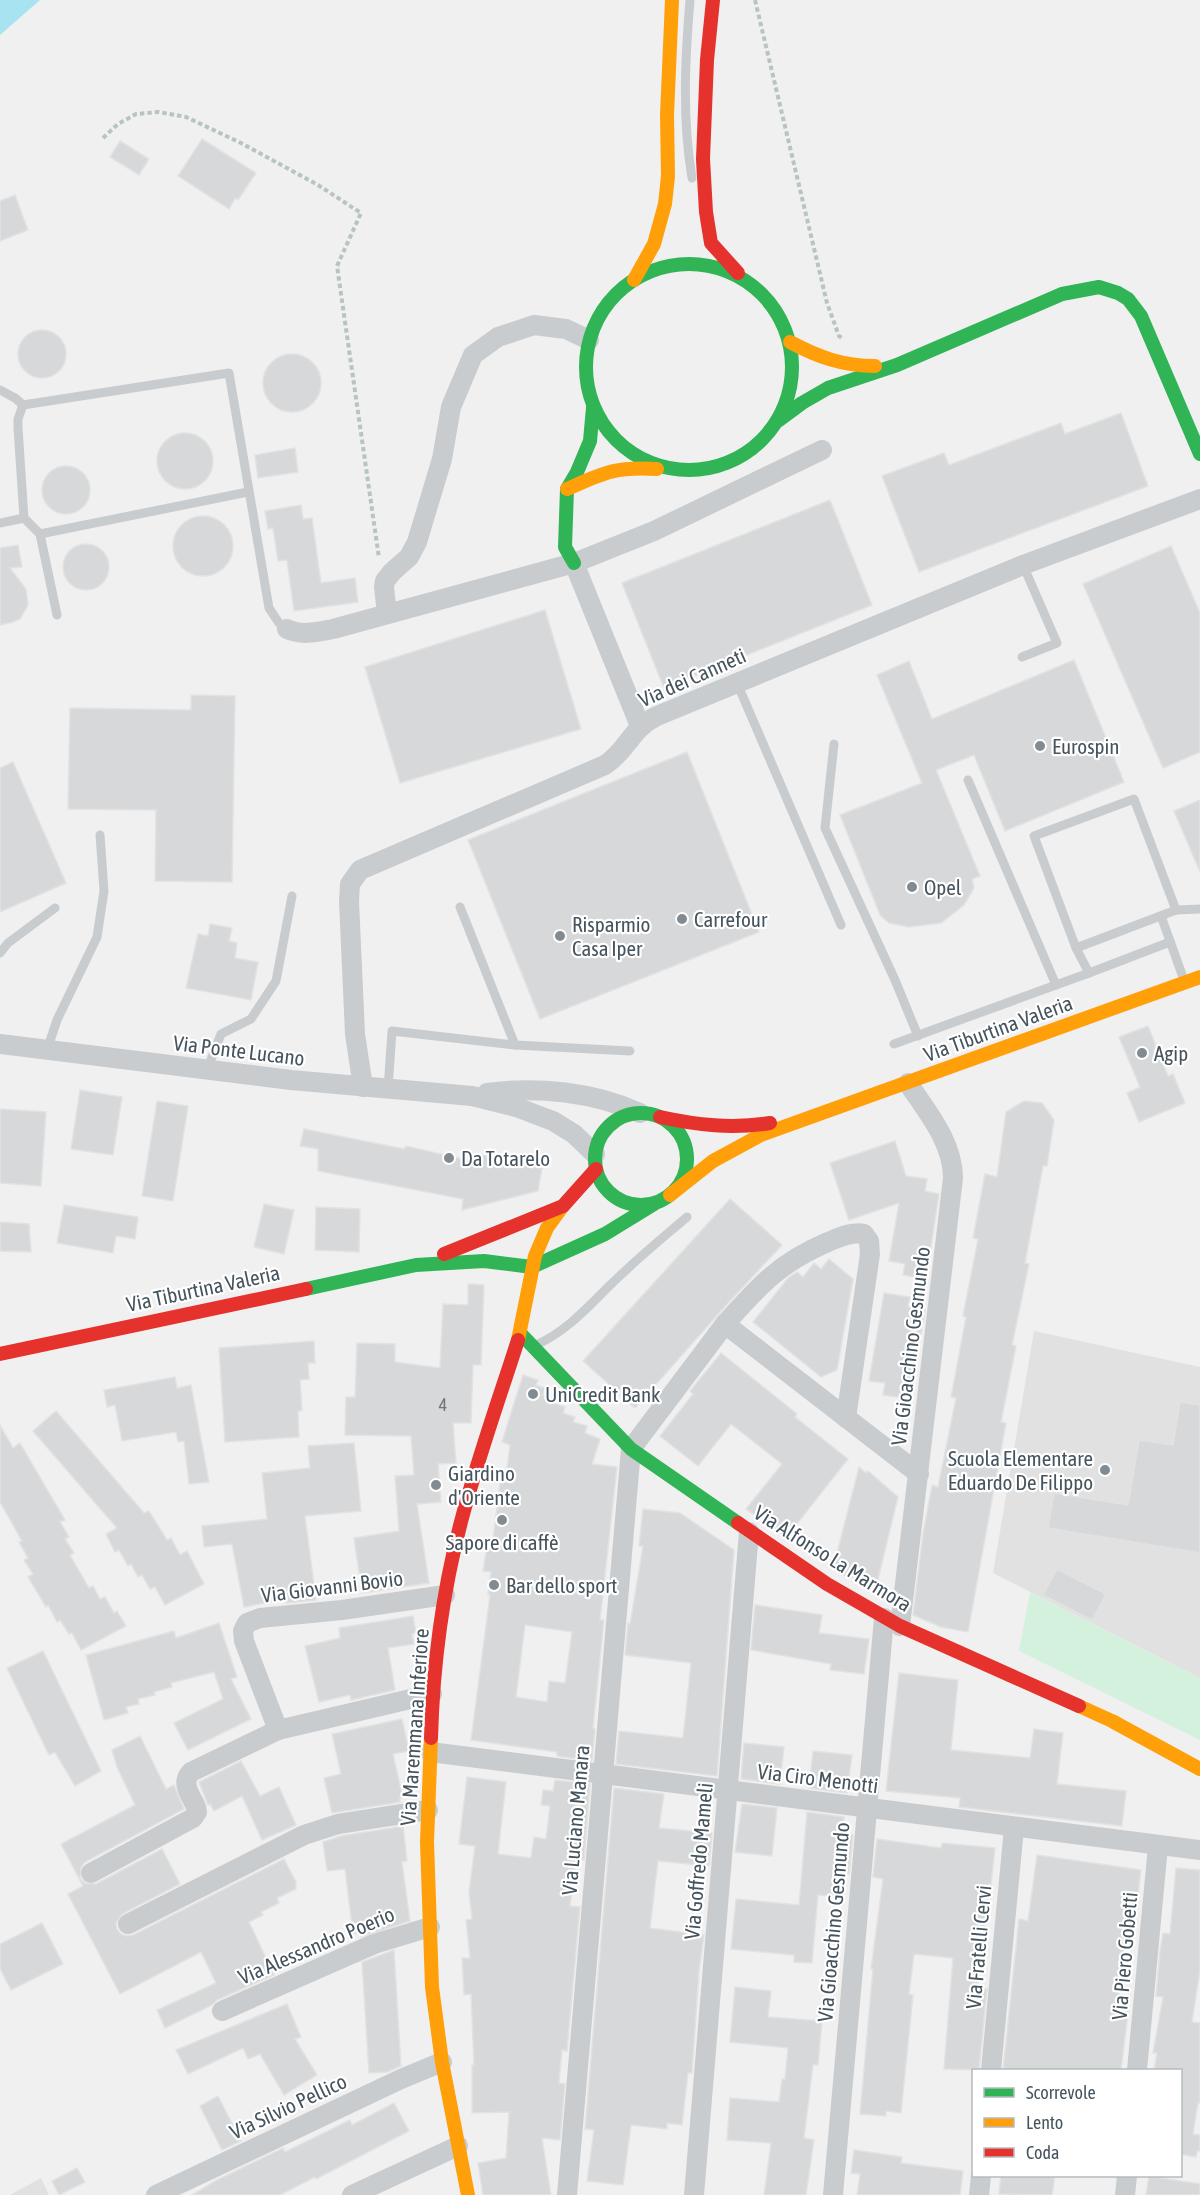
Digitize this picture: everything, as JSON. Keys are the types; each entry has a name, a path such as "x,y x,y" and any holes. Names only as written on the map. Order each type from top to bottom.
{"main road":[{"path":"634,280 654,244 665,204 668,176 666,115 672,0"},
{"path":"713,0 707,60 703,159 706,212 711,243 721,256 761,292 774,307 784,324 793,358 791,391 778,421"},
{"path":"675,470 646,461 620,445 607,431 593,408 586,378 589,340 596,322 619,291 652,271 690,264 710,266 746,280"},
{"path":"567,489 609,471 632,467 705,470 734,461 759,444 778,421 802,403 828,388 897,364 1062,294 1099,287 1128,299 1141,316 1200,454"},
{"path":"790,342 832,363 852,367 897,364"},
{"path":"574,563 565,547 567,489 590,441 593,408"},
{"name":"Via Tiburtina Valeria","path":"0,1354 416,1265 484,1261 532,1267 605,1234 670,1195 723,1154 761,1135 811,1115 908,1083 1200,977"},
{"name":"Via Tiburtina Valeria","path":"416,1265 563,1206 595,1162 598,1141 605,1130 615,1121 627,1115 649,1115 694,1124 739,1127 811,1115"},
{"name":"Via Tiburtina Valeria","path":"649,1115 672,1125 682,1137 687,1152 684,1176 670,1195"},
{"path":"595,1162 601,1183 611,1195 624,1202 639,1205 654,1204"},
{"name":"Via Maremmana Inferiore","path":"468,2195 442,2062 432,1987 428,1810 432,1694 445,1595 469,1492 520,1334 532,1267 543,1237 563,1206"},
{"name":"Via Alfonso La Marmora","path":"520,1334 631,1449 827,1584 892,1622 1112,1721 1200,1769"}],"street":[{"path":"387,615 384,587 389,576 409,557 417,542 442,459 451,407 474,355 498,337 525,327 544,325 566,329 589,340"},
{"path":"287,630 295,633 317,632 574,563 654,531 822,450"},
{"name":"Via dei Canneti","path":"363,1088 353,1011 349,901 350,885 360,870 373,862 605,765 621,752 640,726 657,716 1023,566 1200,499"},
{"path":"574,563 640,726"},
{"name":"Via Ponte Lucano","path":"0,1044 207,1071 363,1088 472,1096 523,1109 554,1121 574,1134 595,1162"},
{"name":"Via Gioacchino Gesmundo","path":"833,2195 868,1809 892,1622 919,1474 952,1194 953,1171 949,1154 942,1138 908,1083"},
{"name":"Via Ponte Lucano","path":"472,1096 528,1091 567,1094 610,1101 649,1115"},
{"path":"631,1449 725,1324 762,1283 793,1259 835,1239 854,1233 864,1234 870,1244 870,1254 846,1418"},
{"path":"725,1324 919,1474"},
{"name":"Via Luciano Manara","path":"567,2195 631,1449"},
{"name":"Via Goffredo Mameli","path":"694,2195 749,1532"},
{"name":"Via Giovanni Bovio","path":"278,1730 244,1641 243,1630 247,1623 260,1618 342,1610 445,1595"},
{"path":"91,1873 193,1818 197,1812 186,1782 191,1772 278,1730 432,1694"},
{"name":"Via Ciro Menotti","path":"430,1752 1200,1850"},
{"path":"128,1924 304,1835 338,1824 428,1810"},
{"name":"Via Fratelli Cervi","path":"991,2069 1014,1828"},
{"name":"Via Piero Gobetti","path":"1137,2069 1158,1846"},
{"name":"Via Alessandro Poerio","path":"222,2012 374,1944 430,1927"},
{"name":"Via Silvio Pellico","path":"156,2195 401,2079 442,2062"},
{"path":"352,2195 458,2146"},
{"path":"979,2195 981,2177"},
{"path":"1125,2195 1127,2177"}],"lane":[{"path":"690,0 684,116 693,185"},
{"path":"696,202 697,212 711,243"},
{"path":"23,405 229,373 269,608 287,630"},
{"path":"0,390 23,405"},
{"path":"23,405 18,419 18,428 24,518 40,534 57,615"},
{"path":"40,534 248,492"},
{"path":"0,523 24,518"},
{"path":"1022,657 1057,643 1023,566"},
{"path":"736,683 841,925"},
{"path":"834,744 825,828 895,980 918,1036"},
{"path":"968,780 1056,986"},
{"path":"1089,973 1076,948 1034,836 1134,799 1176,910"},
{"path":"47,1050 57,1020 97,937 104,891 100,835"},
{"path":"207,1071 221,1034 251,1019 276,981 292,896"},
{"path":"460,907 514,1045"},
{"path":"0,953 8,943 55,908"},
{"path":"1076,948 1176,910 1200,909"},
{"path":"1161,916 1185,982"},
{"path":"894,1044 1170,942"},
{"path":"388,1089 392,1031 514,1045 630,1051"},
{"path":"533,1347 548,1340 576,1320 624,1271 687,1217"}],"path":[{"path":"755,0 827,303 839,336 849,342"},
{"path":"103,138 118,124 136,114 159,112 186,117 242,143 318,185 361,213 336,266 384,587"}],"shaded area":[{"name":"Scuola Elementare Eduardo De Filippo","path":"1034,1331 1200,1367 1200,1678 993,1573"},
{"path":"41,2178 49,2195 10,2195"}],"green space":[{"path":"1030,1592 1200,1678 1200,1740 1019,1651"}],"water":[{"path":"0,0 40,0 0,35"}],"building":[{"path":"202,139 256,173 238,200 235,198 229,209 178,176"},
{"path":"120,141 149,159 139,175 110,157"},
{"path":"15,195 28,230 0,241 0,201"},
{"path":"42,330 59,337 66,354 59,371 42,378 25,371 18,354 25,337"},
{"path":"286,354 298,354 313,362 321,377 321,389 313,404 298,412 286,412 271,404 263,389 263,377 271,362"},
{"path":"1121,413 1148,486 919,572 882,476 944,453 949,465 1061,423 1065,434"},
{"path":"185,433 196,435 205,441 211,450 213,461 211,472 205,481 196,487 185,489 174,487 165,481 159,472 157,461 159,450 165,441 174,435"},
{"path":"295,448 298,472 258,478 255,455"},
{"path":"66,466 83,473 90,490 83,507 66,514 49,507 42,490 49,473"},
{"path":"830,500 872,605 664,688 622,583"},
{"path":"301,505 303,519 312,518 321,583 355,578 358,602 294,611 287,560 278,561 273,528 268,529 265,511"},
{"path":"197,516 209,516 220,521 228,529 233,546 231,558 220,571 209,576 197,576 186,571 178,563 173,552 173,540 178,529 186,521"},
{"path":"86,544 102,551 109,567 102,583 86,590 70,583 63,567 70,551"},
{"path":"18,545 22,567 10,568 26,589 28,605 20,619 0,625 0,548"},
{"path":"1171,546 1200,613 1200,752 1163,768 1083,584"},
{"path":"545,610 581,729 400,783 365,667"},
{"path":"1074,660 1124,782 1005,831 974,755 936,770 980,876 972,879 974,888 964,905 941,923 909,927 889,923 880,915 840,815 922,783 877,675 909,661 932,719"},
{"path":"191,695 235,696 232,882 155,881 156,810 68,809 70,708 191,710"},
{"path":"687,752 759,932 540,1019 468,840"},
{"path":"13,762 66,883 0,912 0,768"},
{"path":"1200,800 1200,872 1174,811"},
{"path":"210,924 232,928 229,941 237,943 235,958 258,962 251,1000 186,988 198,934 208,936"},
{"path":"1148,1026 1168,1076 1173,1074 1185,1103 1139,1122 1127,1093 1140,1087 1119,1037"},
{"path":"80,1090 122,1097 113,1155 71,1149"},
{"path":"157,1101 188,1106 173,1201 142,1196"},
{"path":"1024,1101 1042,1103 1054,1120 1047,1166 1043,1166 1025,1263 1029,1264 1012,1345 1016,1346 1001,1422 1006,1423 968,1632 941,1627 913,1615 923,1534 932,1485 938,1487 956,1398 951,1397 966,1317 963,1316 978,1239 973,1238 985,1174 997,1177 1006,1112"},
{"path":"0,1109 46,1112 41,1186 0,1183"},
{"path":"304,1129 404,1149 406,1146 467,1160 494,1153 496,1160 543,1163 538,1191 462,1210 463,1199 318,1171 318,1149 300,1146"},
{"path":"895,1141 906,1176 927,1179 925,1191 939,1194 926,1279 903,1275 905,1264 889,1261 899,1203 849,1220 830,1163"},
{"path":"730,1199 782,1245 635,1408 583,1361"},
{"path":"264,1204 294,1210 284,1254 254,1247"},
{"path":"64,1205 138,1217 135,1239 116,1236 113,1253 57,1243"},
{"path":"316,1207 360,1209 359,1252 315,1250"},
{"path":"0,1222 29,1224 31,1252 0,1251"},
{"path":"829,1259 853,1279 837,1370 821,1377 753,1322 788,1278 797,1272 803,1277 814,1263 821,1269"},
{"path":"468,1284 484,1285 481,1365 473,1365 471,1423 453,1423 456,1463 438,1464 441,1502 417,1504 429,1583 362,1593 354,1538 399,1531 395,1476 414,1475 411,1436 345,1435 346,1397 355,1397 357,1343 395,1344 395,1362 440,1368 443,1304 468,1305"},
{"path":"884,1293 910,1297 908,1307 925,1310 910,1399 883,1395 885,1383 869,1381"},
{"path":"314,1341 315,1363 308,1363 309,1379 300,1380 302,1411 298,1411 299,1437 225,1442 219,1348"},
{"path":"721,1353 797,1414 795,1417 848,1459 792,1530 799,1535 793,1542 746,1509 782,1464 731,1424 698,1466 660,1436 693,1394 690,1391"},
{"path":"523,1375 538,1380 536,1385 545,1388 543,1395 555,1399 553,1403 565,1407 563,1413 575,1417 573,1422 587,1426 585,1433 600,1439 592,1464 617,1467 600,1620 604,1620 593,1728 595,1729 592,1761 557,1756 557,1752 471,1740 490,1595 488,1595 491,1572 483,1571 487,1546 492,1547 501,1475 506,1476 510,1445 502,1442","holes":["525,1625 572,1632 565,1683 549,1681 547,1702 516,1697"]},
{"path":"175,1377 177,1388 191,1385 209,1482 189,1484 184,1441 178,1442 176,1432 122,1441 115,1405 107,1407 104,1390"},
{"path":"1180,1402 1200,1405 1200,1553 1048,1528 1054,1493 1128,1505 1139,1440 1173,1445"},
{"path":"56,1411 144,1513 149,1511 167,1540 171,1538 180,1555 187,1551 204,1584 165,1605 155,1587 150,1589 142,1575 138,1577 131,1564 128,1566 119,1550 115,1552 106,1534 117,1528 33,1431"},
{"path":"0,1425 13,1448 20,1443 65,1520 60,1522 69,1537 65,1539 74,1553 70,1555 89,1588 93,1586 100,1599 105,1597 114,1613 117,1611 126,1626 81,1650 72,1633 69,1634 60,1620 57,1622 48,1605 46,1607 28,1577 33,1574 24,1560 28,1558 19,1542 22,1541 0,1502"},
{"path":"354,1443 361,1511 305,1516 316,1600 286,1603 285,1599 244,1607 232,1544 204,1547 202,1526 267,1519 262,1473 310,1468 308,1446"},
{"path":"859,1467 866,1473 868,1471 898,1497 877,1583 843,1575 833,1569"},
{"path":"643,1509 680,1513 734,1550 717,1776 616,1764 619,1731 683,1738 691,1663 625,1655 628,1623 630,1624 643,1546 639,1546"},
{"path":"1057,1569 1106,1594 1092,1620 1043,1595"},
{"path":"755,1605 822,1615 819,1633 869,1639 864,1674 830,1670 831,1664 751,1650"},
{"path":"413,1616 416,1633 412,1634 414,1644 388,1648 395,1690 351,1700 350,1695 319,1702 305,1646 340,1638 339,1628"},
{"path":"219,1623 237,1677 231,1679 251,1719 188,1750 174,1723 223,1699 214,1672 171,1683 172,1687 154,1692 155,1695 138,1699 139,1704 126,1707 128,1713 104,1720 86,1655 174,1631 176,1638"},
{"path":"43,1651 101,1771 75,1786 55,1752 49,1755 7,1668"},
{"path":"899,1673 958,1680 951,1750 1030,1758 1034,1729 1063,1733 1057,1784 1126,1791 1122,1826 959,1807 960,1798 886,1791"},
{"path":"402,1719 409,1751 393,1754 403,1798 400,1798 400,1802 332,1813 324,1778 341,1774 332,1734"},
{"path":"140,1736 166,1789 174,1785 184,1809 85,1862 81,1867 80,1878 85,1883 96,1884 162,1849 180,1884 122,1914 116,1923 121,1934 133,1935 284,1859 296,1882 296,1889 277,1898 279,1903 261,1912 263,1915 249,1922 274,1975 217,2000 212,2005 165,2028 157,2010 216,1983 201,1952 120,1994 68,1894 83,1886 61,1844 135,1805 117,1767 112,1750"},
{"path":"744,1743 784,1747 780,1784 741,1779"},
{"path":"813,1751 852,1755 847,1793 809,1788"},
{"path":"241,1761 260,1796 279,1787 296,1825 262,1840 242,1796 214,1811 210,1804 208,1805 199,1782"},
{"path":"467,1777 506,1782 498,1854 531,1858 534,1837 546,1839 550,1806 541,1805 543,1790 553,1791 555,1780 590,1784 584,1860 576,1859 570,1906 580,1907 567,2051 562,2050 559,2083 565,2084 560,2140 542,2138 551,2195 483,2195 478,2163 506,2158 509,2112 472,2113 472,2065 474,2065 471,1994 464,1995 462,1958 470,1958 466,1920 472,1919 469,1892 475,1846 459,1844"},
{"path":"614,1788 664,1794 659,1828 712,1833 709,1866 658,1861 650,1928 704,1935 699,1971 692,2073 688,2073 682,2125 667,2123 667,2129 631,2125 623,2185 587,2181 594,2130 585,2129"},
{"path":"742,1804 777,1808 772,1856 735,1852"},
{"path":"807,1812 844,1817 843,1825 849,1826 848,1835 853,1835 849,1874 844,1873 842,1897 818,1895 812,1963 794,1962 794,1955 731,1949 736,1899 799,1905"},
{"path":"403,1826 407,1861 402,1862 410,1921 361,1937 360,1933 353,1934 345,1869 327,1871 323,1842 341,1836"},
{"path":"877,1839 941,1848 942,1843 995,1848 978,1988 987,1989 979,2069 944,2069 953,1958 914,1954 909,1994 913,1995 901,2113 886,2111 886,2116 860,2114 873,1969 871,1969 883,1879 873,1877"},
{"path":"1037,1855 1141,1870 1135,1921 1128,1921 1119,1996 1130,1997 1121,2069 1003,2069 1019,1919 1028,1921"},
{"path":"1176,1868 1200,1870 1200,1970 1192,2022 1200,2023 1200,2104 1198,2103 1193,2134 1200,2135 1200,2151 1197,2151 1196,2157 1182,2154 1182,2069 1154,2069 1157,2053 1153,2053 1163,1997 1156,1996 1160,1951 1163,1933 1170,1934"},
{"path":"42,1923 63,1964 11,1990 0,1968 0,1944"},
{"path":"394,1950 401,2066 387,2072 369,2073 362,1962"},
{"path":"735,1987 771,1991 768,2017 822,2021 818,2065 813,2065 804,2138 814,2140 806,2195 764,2195 771,2143 727,2140 730,2098 779,2102 782,2079 785,2079 788,2048 730,2042"},
{"path":"287,2004 301,2037 295,2039 317,2075 284,2095 260,2054 248,2059 243,2048 188,2074 176,2050"},
{"path":"218,2096 241,2141 222,2150 200,2106"},
{"path":"394,2103 409,2131 316,2179 315,2177 280,2195 192,2195 217,2180 283,2148 285,2152 350,2120 352,2125"},
{"path":"854,2150 902,2157 901,2163 963,2171 960,2195 857,2195 860,2174 851,2173"},
{"path":"77,2168 85,2182 59,2195 52,2181"},
{"path":"1001,2177 1055,2177 1052,2195 999,2194"},
{"path":"1149,2177 1200,2184 1200,2195 1146,2195"}],"traffic: fast":[{"path":"679,264 699,264 729,271 755,287 769,301 785,327 792,367 785,407 769,433 755,447 729,463 699,470 679,470 649,463 623,447 609,433 593,407 586,377 586,357 593,327 609,301 623,287 649,271 679,264"},
{"path":"779,420 828,388 897,365 1062,294 1099,287 1128,299 1141,316 1200,454"},
{"path":"574,563 565,547 567,489 590,441 593,408"},
{"path":"641,1113 659,1117 674,1126 683,1141 687,1159 683,1177 674,1192 659,1201 641,1205 623,1201 608,1192 599,1177 595,1159 599,1141 608,1126 623,1117 641,1113"},
{"path":"306,1289 416,1265 484,1261 532,1267 605,1234 654,1204"},
{"path":"520,1333 631,1449 738,1523"}],"traffic: slow":[{"path":"634,280 654,244 665,204 668,176 667,115 672,0"},
{"path":"790,342 831,360 875,366"},
{"path":"567,489 610,472 657,469"},
{"path":"670,1195 713,1161 761,1135 1200,977"},
{"path":"518,1340 535,1256 547,1228 563,1206"},
{"path":"1079,1706 1112,1721 1200,1769"},
{"path":"431,1738 427,1842 432,1987 442,2062 468,2195"}],"traffic: jam":[{"path":"713,0 707,60 703,159 706,212 711,243 738,273"},
{"path":"660,1117 715,1125 742,1126 770,1123"},
{"path":"444,1254 563,1206 596,1169"},
{"path":"0,1354 306,1289"},
{"path":"431,1738 434,1682 449,1572 475,1473 518,1340"},
{"path":"738,1523 827,1584 900,1626 1079,1706"}],"place":[{"name":"Eurospin","path":"1040,746"},
{"name":"Opel","path":"912,887"},
{"name":"Carrefour","path":"682,919"},
{"name":"Risparmio Casa Iper","path":"560,936"},
{"name":"Agip","path":"1142,1053"},
{"name":"Da Totarelo","path":"449,1158"},
{"name":"UniCredit Bank","path":"533,1394"},
{"name":"Scuola Elementare Eduardo De Filippo","path":"1105,1470"},
{"name":"Giardino d'Oriente","path":"436,1485"},
{"name":"Sapore di caffè","path":"502,1520"},
{"name":"Bar dello sport","path":"494,1585"}]}
